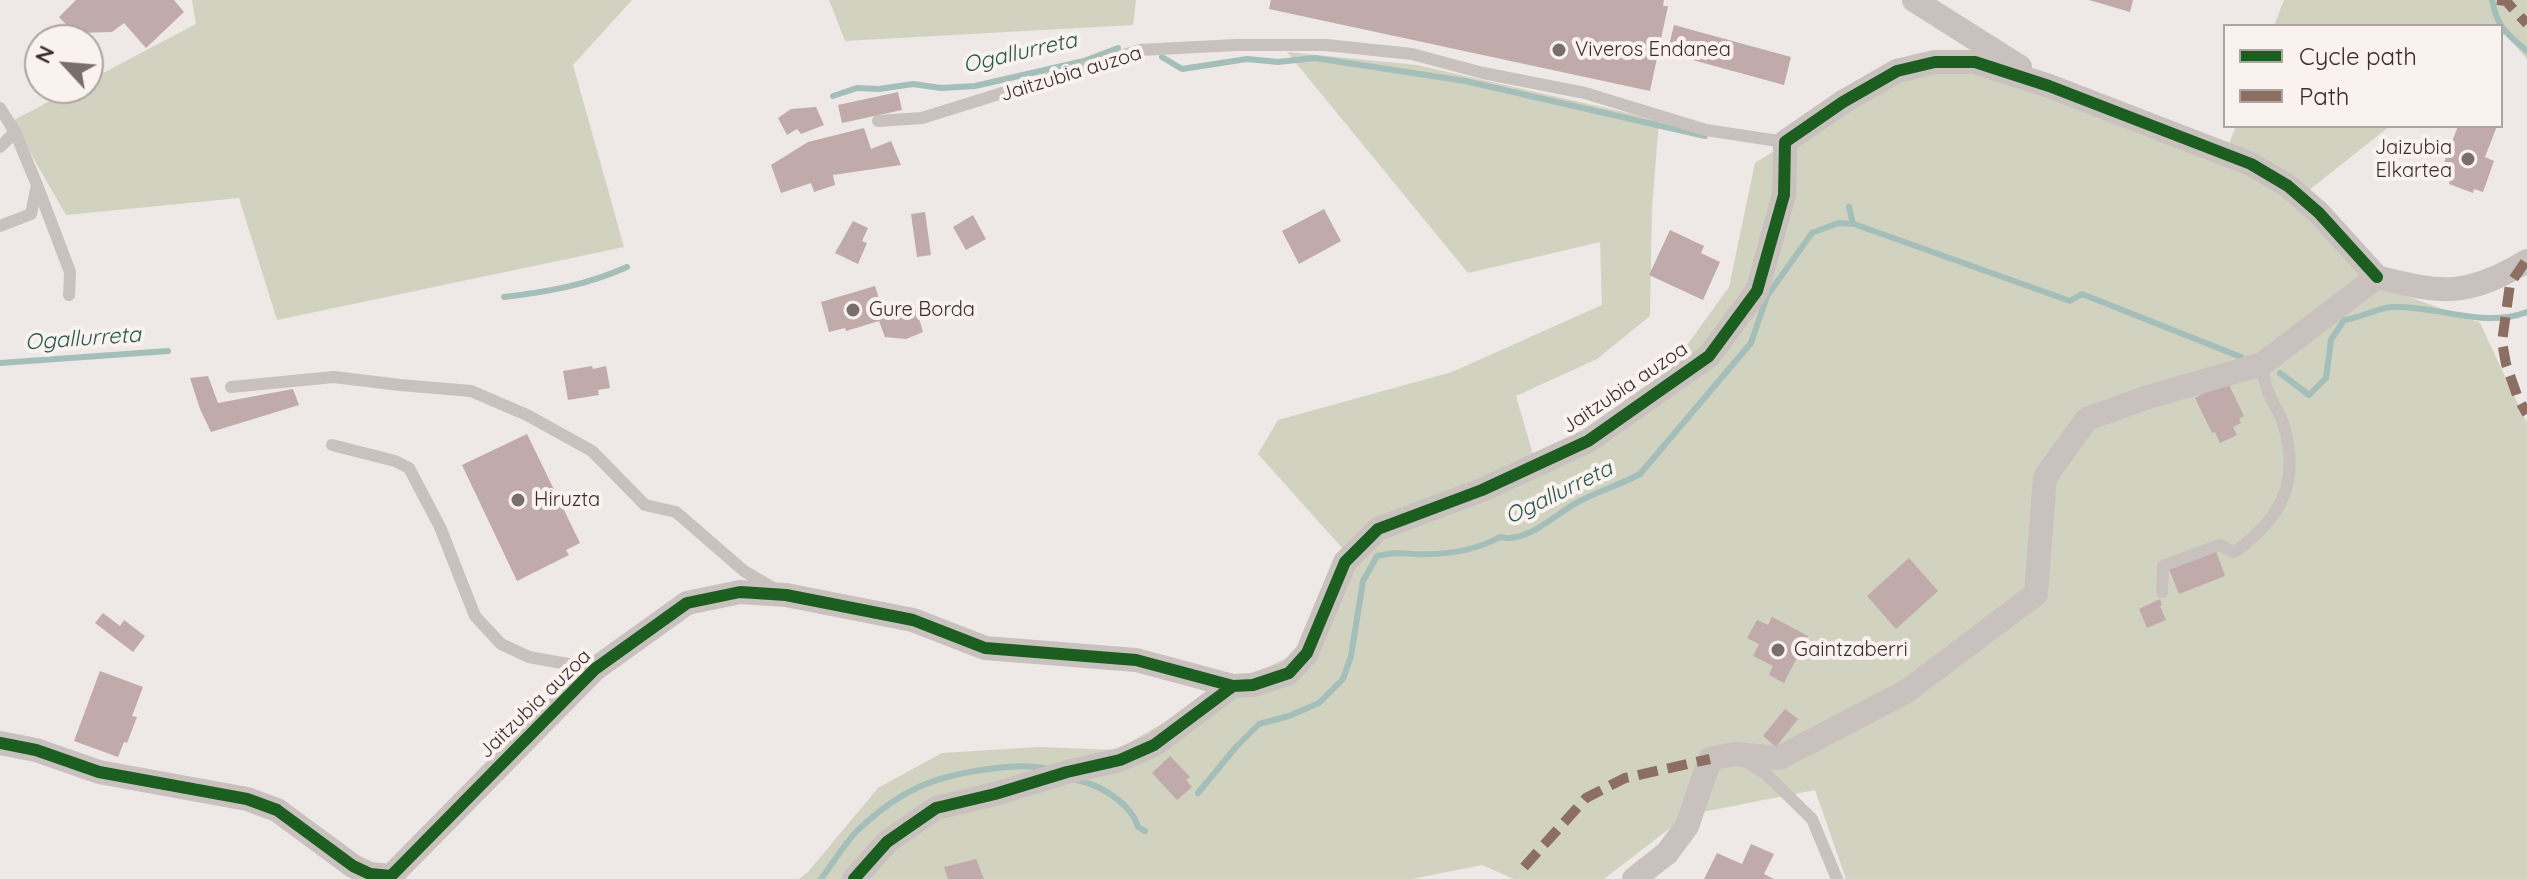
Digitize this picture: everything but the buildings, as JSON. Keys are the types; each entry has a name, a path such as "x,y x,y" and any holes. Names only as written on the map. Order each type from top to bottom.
{"street":[{"path":"1914,0 2049,86"},
{"path":"1785,142 1879,80 1916,65 1945,61 1975,62 2049,86 2251,164 2288,186 2319,213 2377,277 2425,290 2459,289 2494,280 2526,262"},
{"name":"Jaitzubia auzoa","path":"0,743 36,750 99,772 247,799 277,810 353,866 370,874 391,876 595,669 687,603 740,592 786,595 913,620 985,648 1136,660 1233,686 1253,685 1289,673 1307,653 1345,562 1378,529 1482,490 1588,441 1709,356 1757,291 1784,195 1785,142"},
{"path":"1634,879 1667,853 1687,826 1710,759 1734,754 1779,758 1907,691 2036,594 2045,477 2087,419 2145,398 2262,364 2377,277"},
{"name":"Jaitzubia auzoa","path":"854,879 887,842 936,808 1120,760 1154,745 1233,686"}],"lane":[{"name":"Jaitzubia auzoa","path":"878,121 922,118 1140,50 1236,45 1326,45 1412,54 1483,73 1585,93 1706,130 1785,142"},
{"path":"0,108 15,132 70,272 69,295"},
{"path":"0,147 15,132"},
{"path":"0,226 31,214 37,185"},
{"path":"2162,592 2163,566 2219,545 2234,552 2272,520 2289,485 2290,455 2283,422 2265,386 2262,364"},
{"path":"231,387 334,377 471,391 527,415 592,451 645,505 676,512 744,571 786,595"},
{"path":"332,445 395,461 409,468 440,527 475,616 501,644 529,657 595,669"},
{"path":"1734,754 1765,773 1812,819 1837,879"}],"green space":[{"path":"192,0 632,0 573,65 624,247 277,320 239,198 66,215 12,121 44,104 104,104 104,73 196,24"},
{"path":"829,0 1136,0 1133,25 845,41"},
{"path":"2284,0 2527,0 2527,59 2503,35 2503,24 2275,24"},
{"path":"1287,52 1417,65 1659,120 1652,209 1650,316 1597,359 1516,396 1536,465 1635,417 1729,287 1755,163 1873,89 1931,68 1991,75 2222,162 2235,128 2387,128 2299,198 2372,283 2480,323 2527,423 2527,879 1846,879 1815,790 1687,815 1604,879 1514,879 1482,865 1412,879 799,879 878,788 942,753 1039,747 1117,750 1209,696 1305,649 1353,560 1258,454 1278,420 1452,372 1602,305 1600,242 1468,273"}],"waterway":[{"name":"Ogallurreta","path":"2492,0 2501,24"},
{"name":"Ogallurreta","path":"2503,27 2527,51"},
{"name":"Ogallurreta","path":"833,96 857,88 879,89 913,84 941,88 975,86 1084,61 1118,48"},
{"name":"Ogallurreta","path":"1162,57 1182,69 1247,59 1278,62 1315,58 1465,81 1705,136"},
{"name":"Ogallurreta","path":"1849,207 1853,224"},
{"name":"Ogallurreta","path":"1198,793 1259,724 1319,703 1343,679 1351,656 1363,581 1377,556 1448,553 1480,546 1500,537 1520,536 1578,502 1640,474 1751,343 1767,296 1812,233 1838,223 1854,224 2070,301 2082,294 2241,357"},
{"name":"Ogallurreta","path":"504,297 567,287 627,267"},
{"name":"Ogallurreta","path":"2280,373 2309,395 2326,378 2331,340 2344,320 2380,309 2409,307 2493,318 2527,312"},
{"name":"Ogallurreta","path":"0,363 168,351"},
{"name":"Ogallurreta","path":"821,879 858,830 903,795 934,781 969,772 1009,767 1044,768"},
{"name":"Ogallurreta","path":"1076,780 1113,796 1129,810 1138,827 1145,831"}],"marked path":[{"path":"2497,0 2506,1 2527,24"},
{"path":"2525,262 2510,284 2502,342 2506,364 2527,414"},
{"path":"1524,867 1586,798 1625,778 1710,759"}],"cycle path":[{"path":"854,879 887,842 936,808 1120,760 1154,745 1233,686 1253,685 1289,673 1307,653 1345,562 1378,529 1482,490 1588,441 1709,356 1757,291 1784,195 1785,142 1843,102 1897,71 1935,62 1975,62 2049,86 2251,164 2288,186 2319,213 2377,277"},
{"path":"0,743 36,750 99,772 247,799 277,810 353,866 370,874 391,876 595,669 687,603 740,592 786,595 913,620 985,648 1136,660 1233,686"}],"place":[{"name":"Viveros Endanea","path":"1559,50"},
{"name":"Jaizubia Elkartea","path":"2468,159"},
{"name":"Gure Borda","path":"853,310"},
{"name":"Hiruzta","path":"518,500"},
{"name":"Gaintzaberri","path":"1778,650"}]}
